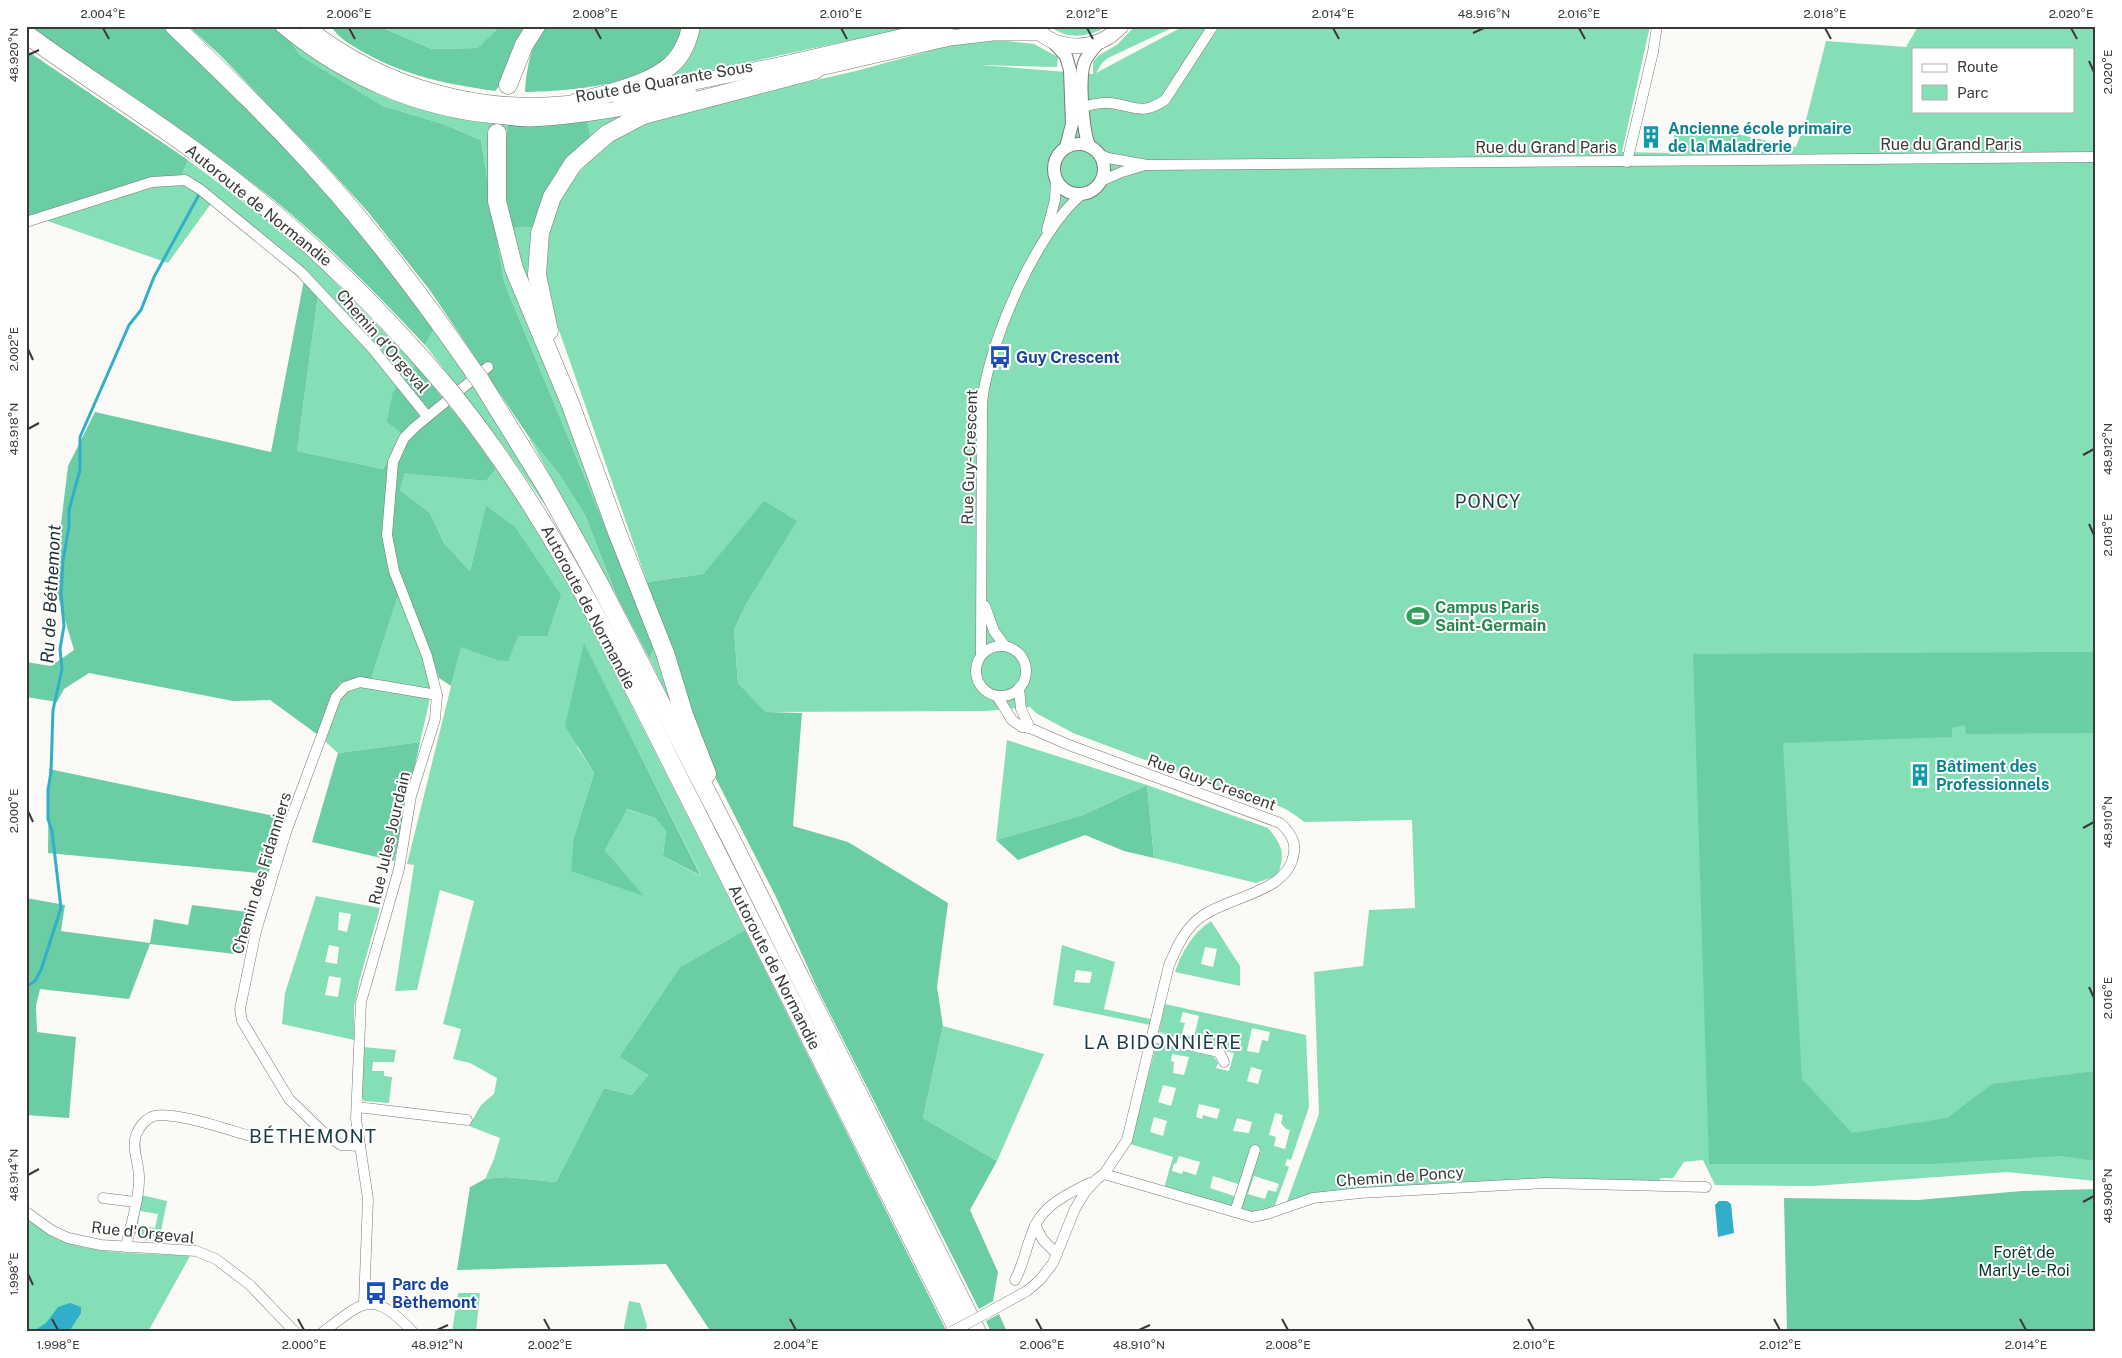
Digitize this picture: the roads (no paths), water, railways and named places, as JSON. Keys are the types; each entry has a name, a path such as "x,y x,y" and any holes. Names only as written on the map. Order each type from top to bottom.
{"highway":[{"name":"Autoroute de Normandie","path":"174,26 254,104 323,177 409,281 481,373 576,542 734,845 977,1332"},
{"path":"508,85 524,45 536,26"},
{"path":"575,103 640,82 673,64 689,39 691,26"},
{"name":"Autoroute de Normandie","path":"31,38 212,164 288,225 384,316 453,395 532,503 576,578 703,824 958,1332"},
{"path":"570,403 546,319 537,275 540,233 552,197 574,164 607,134 643,115 815,70"},
{"path":"498,133 497,201 514,269 570,403 617,532 665,653 687,722 734,845"}],"main road":[{"name":"Route de Quarante Sous","path":"283,26 303,43 353,73 411,99 475,114 526,119 594,114 815,70 950,38 1036,29 1053,42 1078,47 1099,42 1109,37 1121,26"},
{"name":"Route de Quarante Sous","path":"306,26 357,61 415,86 473,101 514,106 575,103 665,89 947,26"}],"street":[{"path":"1083,107 1106,103 1146,110 1155,107 1165,100 1212,26"},
{"path":"1627,162 1653,52 1657,26"},
{"path":"1053,42 1066,56 1070,70 1072,124 1066,147"},
{"path":"1089,146 1084,130 1083,69 1088,55 1099,42"},
{"path":"1075,144 1089,146 1100,155 1104,170 1101,181 1093,190 1082,194 1069,192 1061,187 1056,180 1054,163 1059,153 1066,147 1075,144"},
{"name":"Rue du Grand Paris","path":"1100,155 1147,165 2096,157"},
{"name":"Rue du Grand Paris","path":"1101,181 1122,172 1147,165"},
{"name":"Chemin d'Orgeval","path":"26,222 152,182 184,180 201,190 301,272 373,349 427,416"},
{"name":"Rue Guy-Crescent","path":"1046,236 1055,200 1056,180"},
{"name":"Rue Guy-Crescent","path":"1082,194 1068,206 1046,236 1002,326 983,396 983,601 981,655 976,666 978,682 986,692 997,696 1012,720 1022,727 1030,728 1070,745 1280,823 1287,829 1294,842 1295,849 1291,868 1284,876 1269,886 1208,912 1190,927 1176,949 1169,965 1153,1037"},
{"name":"Rue Jules Jourdain","path":"364,1303 368,1199 360,1146 357,1107 361,1002 399,869 411,796 435,719 437,696 427,656 394,571 387,536 392,462 404,438 427,416 481,373"},
{"name":"Rue Guy-Crescent","path":"983,601 994,631 1005,646 1017,652 1025,664 1024,681 1019,688 1021,709 1030,728"},
{"path":"981,655 992,648 1005,646"},
{"name":"Chemin des Fidanniers","path":"360,1146 341,1145 322,1131 289,1099 242,1022 240,1009 256,931 286,832 336,697 345,687 360,682 437,696"},
{"path":"997,696 1005,696 1019,688"},
{"path":"951,1332 1027,1291 1040,1280 1057,1254 1075,1210 1085,1192 1101,1176 1127,1140 1153,1037 1219,1052 1224,1062"},
{"path":"357,1107 467,1120"},
{"path":"126,1247 139,1181 134,1148 136,1135 142,1124 152,1116 182,1118 254,1137"},
{"path":"1235,1212 1255,1150"},
{"path":"1015,1280 1035,1225 1044,1212 1053,1204 1101,1176"},
{"name":"Chemin de Poncy","path":"1101,1176 1252,1217 1267,1214 1313,1198 1360,1192 1545,1183 1706,1187"},
{"path":"103,1198 135,1202"},
{"name":"Rue d'Orgeval","path":"26,1212 51,1230 68,1238 101,1245 196,1251 216,1259 250,1285 295,1332"},
{"path":"1035,1225 1043,1240 1057,1254"},
{"path":"323,1332 364,1303 372,1303 389,1311 413,1332"}],"water":[{"path":"1719,1201 1727,1201 1731,1204 1734,1233 1718,1237 1715,1205"},
{"path":"70,1303 81,1307 81,1313 69,1332 26,1332 26,1329 35,1330 46,1323 58,1307"}],"waterway":[{"name":"Ru de Béthemont","path":"26,987 35,981 41,970 61,908 52,831 48,819 48,790 51,772 53,710 62,669 60,649 64,626 61,593 63,561 69,526 69,510 80,470 80,437 129,325 141,310 154,277 201,191"}],"place":[{"name":"Ancienne école primaire de la Maladrerie","path":"1651,137"},
{"name":"Guy Crescent","path":"1000,357"},
{"name":"Campus Paris Saint-Germain","path":"1418,616"},
{"name":"Bâtiment des Professionnels","path":"1920,775"},
{"name":"Parc de Bèthemont","path":"376,1293"}],"district":[{"name":"PONCY","path":"1488,502"},
{"name":"LA BIDONNIÈRE","path":"1163,1042"},
{"name":"BÉTHEMONT","path":"313,1136"}],"park label":[{"name":"Forêt de Marly-le-Roi","path":"2024,1261"}]}
